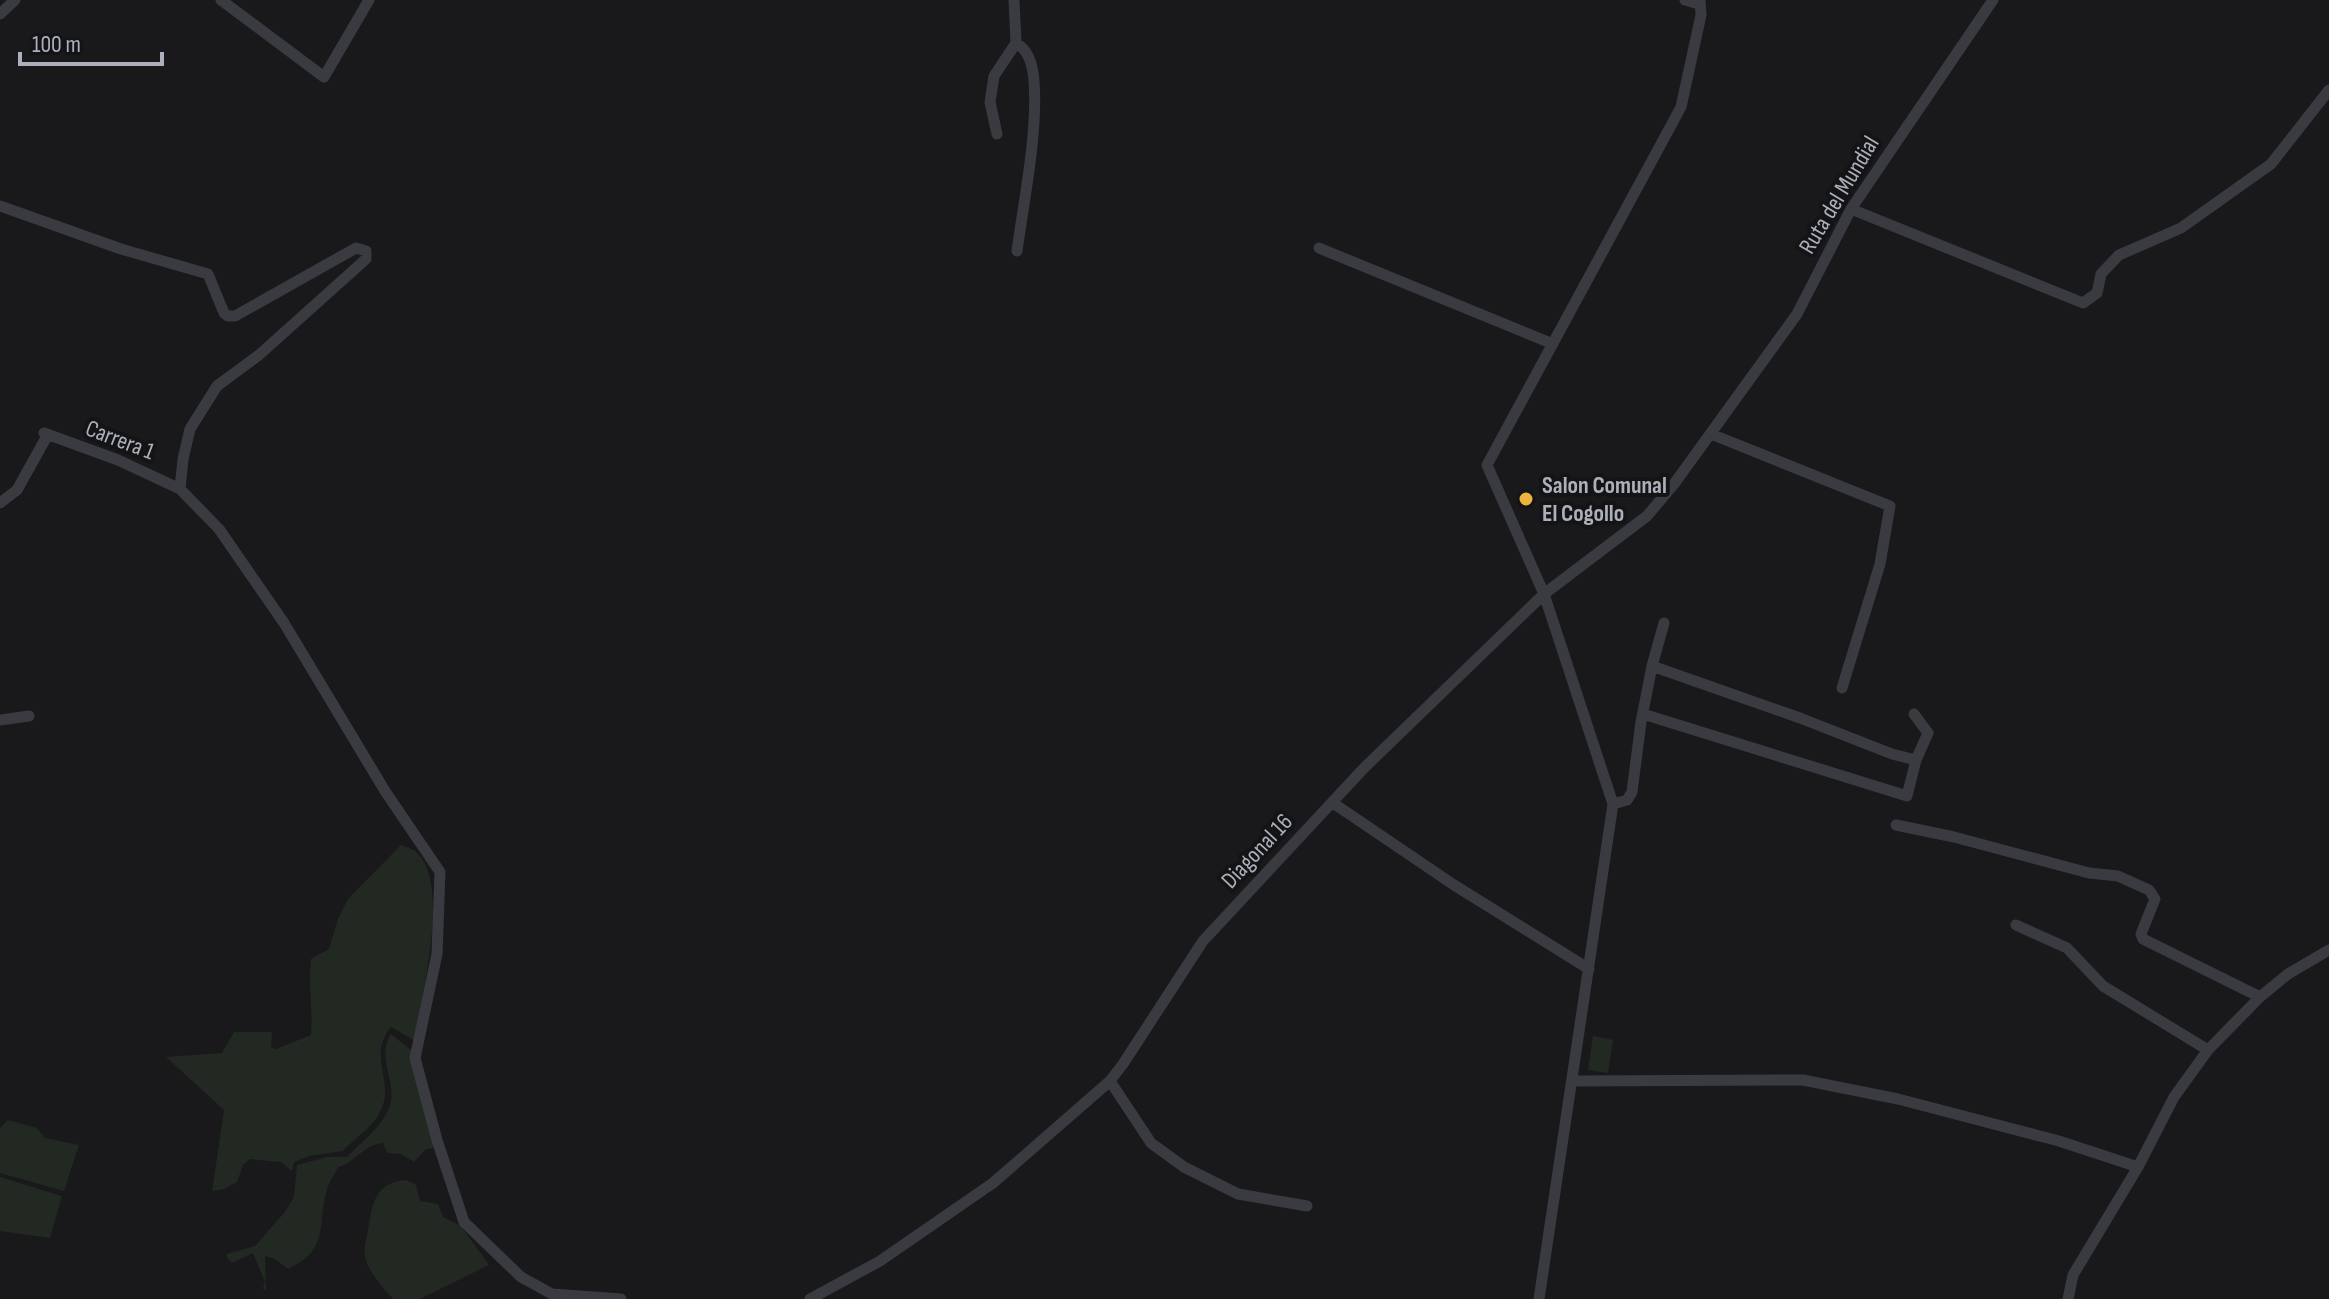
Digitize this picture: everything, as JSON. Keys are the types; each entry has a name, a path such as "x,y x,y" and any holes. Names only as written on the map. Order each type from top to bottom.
{"street":[{"path":"0,14 15,0"},
{"path":"221,0 324,77 369,0"},
{"path":"997,134 990,102 994,76 1016,43 1014,0"},
{"path":"1539,1299 1613,804 1544,594 1487,465 1681,107 1701,15 1700,2 1685,0"},
{"name":"Ruta del Mundial","path":"1726,413 1797,314 1851,209 1993,0"},
{"path":"1016,43 1026,52 1034,83 1034,109 1017,251"},
{"path":"1851,209 2083,303 2097,293 2101,274 2119,255 2181,228 2271,164 2329,90"},
{"path":"0,206 121,249 208,274 228,316 235,316 356,248 366,251 366,259 259,355 217,386 190,429 180,489 219,529 284,623 385,791 440,872 437,954 415,1058 464,1222 521,1277 552,1294 621,1299"},
{"path":"1319,248 1553,344"},
{"name":"Diagonal 16","path":"810,1299 880,1261 993,1183 1110,1081 1203,941 1364,768 1544,594 1647,516 1726,413"},
{"name":"Carrera 1","path":"0,503 17,490 45,434 118,460 180,489"},
{"path":"1711,434 1890,506 1880,564 1842,688"},
{"path":"1613,804 1627,800 1632,792 1652,666 1664,623"},
{"path":"1652,666 1916,760"},
{"path":"1643,714 1907,796 1916,760 1928,733 1914,714"},
{"path":"0,720 29,716"},
{"path":"1333,803 1454,885 1589,969"},
{"path":"1896,825 2089,873 2131,880 2149,890 2155,899 2141,934 2143,939 2163,952 2260,997"},
{"path":"2016,925 2067,948 2103,986 2208,1050"},
{"path":"2068,1299 2073,1275 2138,1167 2174,1097 2208,1050 2260,997 2288,974 2329,950"},
{"path":"1573,1081 1803,1080 1898,1099 2059,1141 2138,1167"},
{"path":"1110,1081 1151,1143 1184,1167 1238,1194 1307,1206"}],"shaded area":[{"path":"401,845 416,852 427,868 432,890 431,943 414,1040 391,1027 384,1037 381,1057 385,1095 380,1112 371,1125 343,1151 309,1156 294,1162 292,1171 281,1162 250,1159 243,1165 237,1182 212,1191 224,1110 166,1057 222,1053 234,1032 272,1032 271,1048 276,1049 311,1035 311,959 329,949 348,899"},
{"path":"391,1034 411,1050 434,1148 426,1149 414,1162 401,1154 387,1153 383,1143 376,1144 338,1167 327,1190 320,1235 311,1253 288,1269 265,1256 266,1291 253,1253 232,1263 227,1254 255,1246 284,1213 294,1197 297,1165 327,1157 347,1157 381,1122 391,1098 385,1053"},
{"path":"1593,1036 1613,1040 1608,1073 1588,1070"},
{"path":"8,1120 37,1128 45,1138 79,1145 64,1191 0,1173 0,1128"},
{"path":"0,1177 62,1196 50,1238 0,1231"},
{"path":"406,1180 416,1185 420,1201 438,1204 443,1217 461,1226 489,1265 420,1299 393,1299 366,1262 365,1243 377,1196 388,1185"}],"place":[{"name":"Salon Comunal El Cogollo","path":"1526,499"}]}
